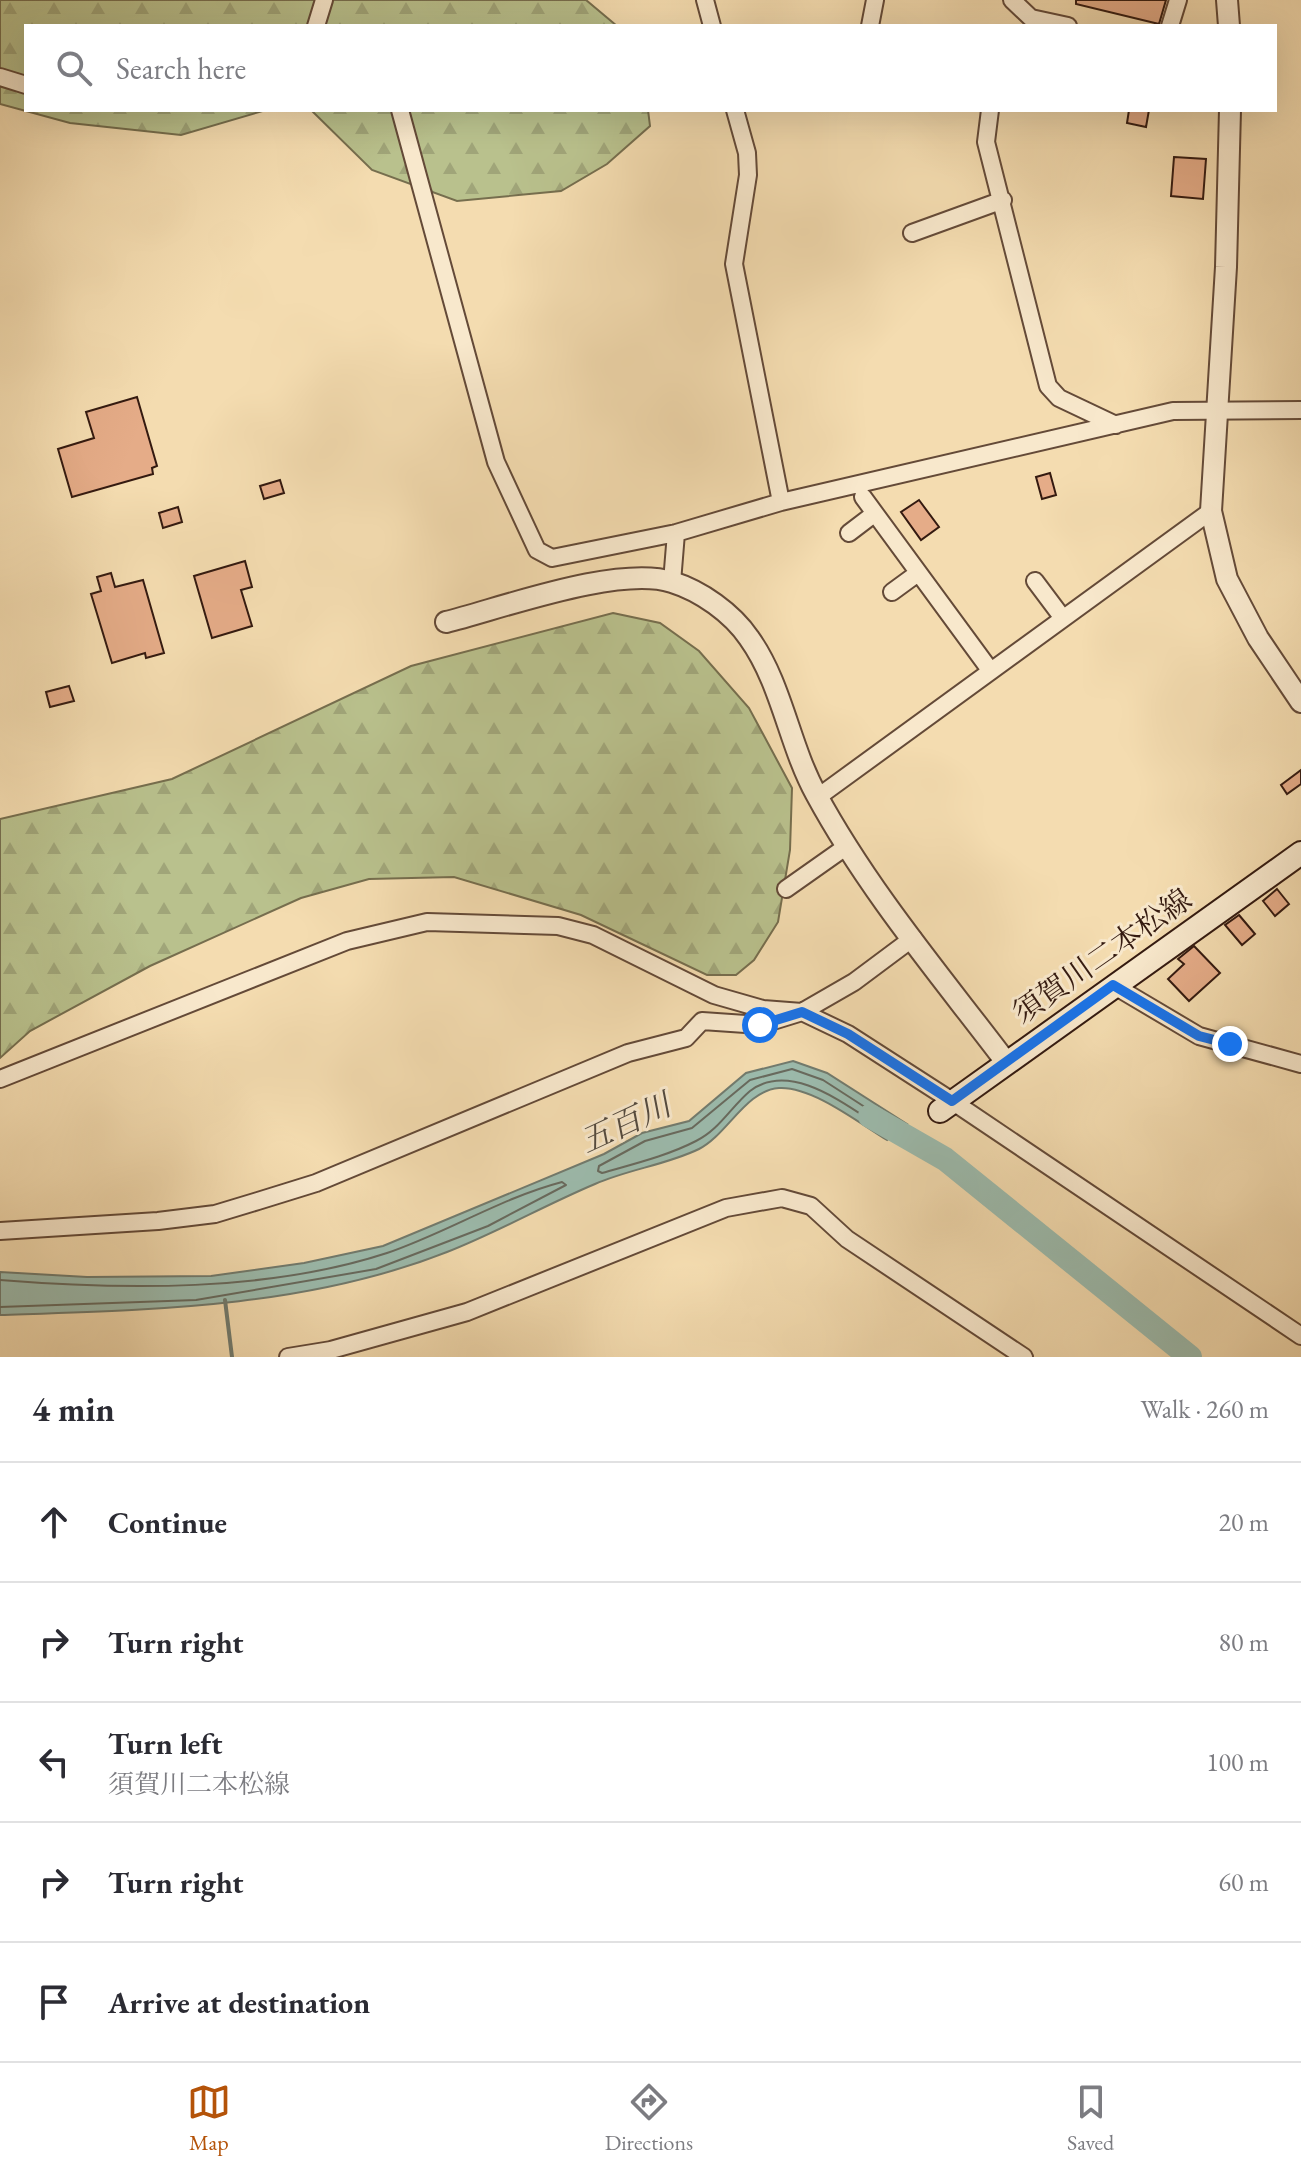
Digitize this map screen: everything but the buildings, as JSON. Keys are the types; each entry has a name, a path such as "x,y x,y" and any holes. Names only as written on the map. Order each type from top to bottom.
{"main road":[{"name":"須賀川二本松線","path":"946,1106 1301,853"}],"street":[{"path":"317,24 324,0"},
{"path":"705,0 711,24"},
{"path":"870,24 875,0"},
{"path":"1012,0 1029,22"},
{"path":"1171,24 1178,0"},
{"path":"1227,0 1229,24"},
{"path":"0,77 24,84"},
{"path":"401,112 496,462 537,550 552,558 676,533 781,502 1173,411 1301,410"},
{"path":"736,112 747,153 748,175 734,264 781,502"},
{"path":"990,112 986,142 1048,386 1059,398 1116,425"},
{"path":"1230,112 1226,267 1214,410 1211,511 1219,554 1232,591 1258,638 1301,702"},
{"path":"912,233 1003,200"},
{"path":"863,497 990,670"},
{"path":"818,797 1211,511"},
{"path":"849,533 874,514"},
{"path":"672,582 676,533"},
{"path":"892,592 918,573"},
{"path":"446,622 602,582 650,579 672,582 722,609 748,636 763,661 804,772 847,846 1006,1062"},
{"path":"1035,581 1062,617"},
{"path":"786,889 847,846"},
{"path":"0,1079 347,941 427,922 558,926 593,935 714,995 763,1009 802,1012 848,1034 946,1106 1301,1336"},
{"path":"0,1231 109,1227 215,1214 316,1183 628,1053 686,1038 702,1021 760,1025 802,1012 854,982 913,938"},
{"path":"1113,985 1199,1036 1301,1064"},
{"path":"288,1357 331,1350 467,1312 726,1208 782,1198 811,1206 847,1239 1024,1357"}],"green space":[{"path":"0,0 586,0 615,24 24,24 24,111 0,104"},
{"path":"29,112 259,112 181,135 70,123"},
{"path":"313,112 648,112 650,126 607,164 561,191 457,201 372,170"},
{"path":"613,613 660,623 699,651 749,708 792,788 790,850 778,922 754,960 736,975 707,975 581,915 454,877 369,879 301,898 150,966 30,1031 0,1058 0,819 172,779 411,666"}],"water":[{"path":"793,1061 827,1073 907,1124 887,1140 820,1099 792,1089 779,1088 757,1096 719,1134 699,1149 608,1179 466,1244 393,1271 338,1285 226,1303 0,1315 0,1272 87,1277 211,1276 304,1263 383,1246 604,1154 642,1133 689,1121 746,1073"}],"waterway":[{"name":"五百川","path":"870,1116 945,1159 1190,1357"},
{"path":"225,1300 232,1357"}],"route":[{"path":"760,1025 802,1012 848,1034 952,1101 1113,985 1199,1036 1230,1044"}]}
